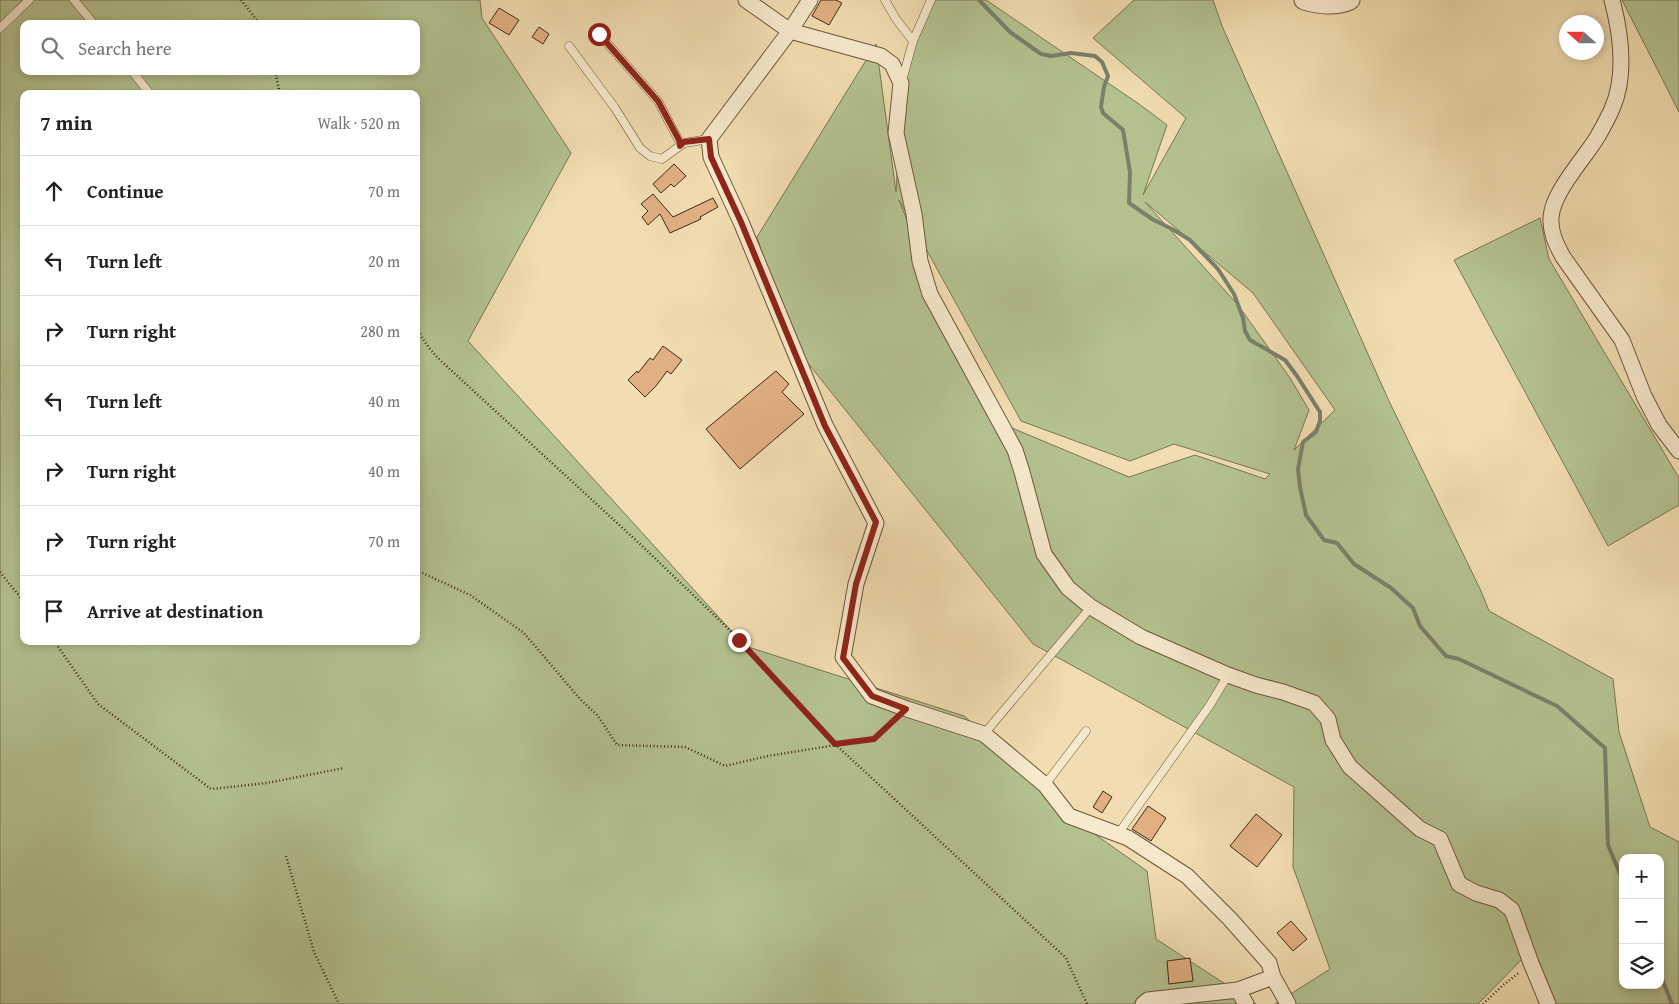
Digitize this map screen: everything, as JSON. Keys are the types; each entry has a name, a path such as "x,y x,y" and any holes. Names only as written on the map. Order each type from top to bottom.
{"street":[{"path":"746,0 790,31 881,56 892,64 901,83 896,133 914,214 920,261 930,294 1014,450 1022,472 1044,554 1068,588 1091,608 1141,637 1228,675 1314,703 1328,719 1333,740 1350,768 1420,829 1440,839 1460,884 1476,893 1499,900 1512,910 1531,964 1548,1004"},
{"path":"810,0 790,31 709,139 711,157 741,222 825,426 876,522 856,584 843,658 872,696 984,734 1045,785 1070,816 1128,838 1186,876 1230,919 1269,963 1273,977 1288,1004"},
{"path":"1304,0 1324,4 1343,3 1350,0"},
{"path":"1612,0 1620,50 1621,70 1618,89 1613,108 1598,136 1573,171 1557,198 1551,216 1552,230 1555,242 1563,257 1622,340 1644,396 1659,425 1679,452"},
{"path":"1143,1004 1148,1000 1238,990 1273,977"},
{"path":"1238,990 1246,1004"}],"lane":[{"path":"0,28 30,0"},
{"path":"74,0 91,20"},
{"path":"885,0 896,19 913,41"},
{"path":"901,83 913,41 931,0"},
{"path":"599,34 658,101 679,140 680,146"},
{"path":"569,46 615,108 640,148 650,156 662,158 684,142 709,139"},
{"path":"135,75 147,90"},
{"path":"984,734 1091,608"},
{"path":"1118,834 1210,705 1228,675"},
{"path":"1045,785 1086,730"}],"path":[{"path":"241,0 257,20"},
{"path":"276,75 279,90"},
{"path":"420,336 427,347 526,441 640,544 739,640 835,744 1066,958 1087,1004"},
{"path":"0,572 20,597"},
{"path":"420,572 470,595 524,633 580,699 598,716 617,745 685,746 725,766 768,756 874,739 906,709"},
{"path":"57,645 98,704 211,789 267,783 344,768"},
{"path":"286,856 314,952 339,1004"},
{"path":"1484,1004 1502,986 1531,964"}],"green space":[{"path":"0,0 480,0 482,18 571,153 468,341 745,646 964,716 1045,785 1069,816 1147,871 1156,939 1256,1004 0,1004"},
{"path":"932,0 986,0 1167,125 1143,195 1186,118 1093,38 1134,0 1213,0 1222,26 1388,399 1489,611 1613,679 1619,732 1650,827 1679,842 1679,1004 1539,1004 1527,954 1478,1004 1275,1004 1330,969 1293,867 1294,787 1033,644 791,342 757,237 876,44 896,192 903,75","holes":["899,200 1021,421 1130,461 1174,444 1270,474 1265,479 1195,455 1129,477 1000,423 955,341","1145,202 1253,293 1335,410 1294,450 1309,410 1290,378 1238,305"]},
{"path":"1622,0 1679,0 1679,112"},
{"path":"1540,218 1549,259 1679,478 1679,505 1608,546 1454,260"}],"building":[{"path":"821,0 836,0 842,3 829,25 812,16"},
{"path":"499,8 519,20 509,35 489,23"},
{"path":"539,27 549,34 543,44 532,37"},
{"path":"674,164 686,176 674,187 671,184 661,193 653,184"},
{"path":"653,194 673,217 713,198 718,207 700,217 701,219 670,233 660,214 648,225 642,217 648,211 641,204"},
{"path":"663,346 682,360 671,374 667,371 645,397 628,380 637,371 638,373 650,358 653,360"},
{"path":"776,371 789,384 782,392 804,414 740,469 706,429"},
{"path":"1103,791 1112,797 1102,813 1093,807"},
{"path":"1148,806 1166,818 1151,841 1132,829"},
{"path":"1256,814 1282,835 1257,867 1230,846"},
{"path":"1291,921 1307,939 1293,951 1277,933"},
{"path":"1190,958 1193,981 1169,984 1167,961"}],"waterway":[{"path":"979,0 1010,32 1041,54 1051,56 1071,53 1095,56 1102,62 1108,76 1101,107 1103,113 1123,130 1130,172 1129,203 1152,219 1190,240 1218,269 1234,294 1243,318 1245,331 1250,340 1285,360 1320,412 1320,421 1316,432 1303,442 1298,469 1306,515 1324,540 1337,543 1354,564 1391,588 1413,608 1420,626 1446,656 1459,659 1557,706 1605,748 1608,845 1619,871"},
{"path":"1664,984 1672,1004"}],"route":[{"path":"599,34 658,101 679,140 680,146 684,142 709,139 711,157 741,222 825,426 876,522 856,584 843,658 872,696 906,709 874,739 835,744 739,640"}]}
